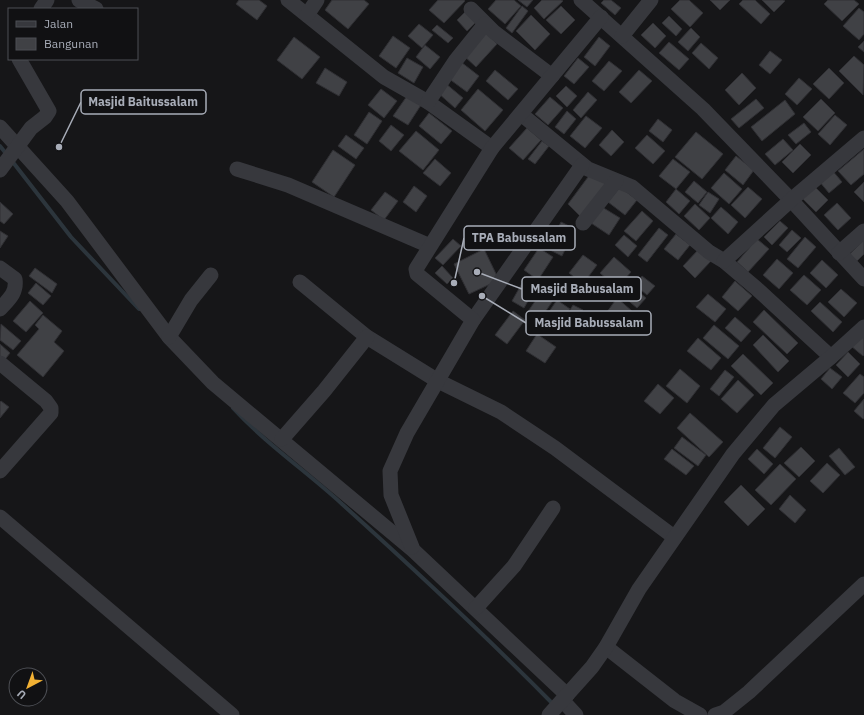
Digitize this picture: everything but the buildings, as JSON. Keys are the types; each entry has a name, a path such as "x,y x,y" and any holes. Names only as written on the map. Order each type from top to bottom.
{"street":[{"path":"79,0 94,8"},
{"path":"288,0 384,77 428,102 492,148"},
{"path":"308,15 317,0"},
{"path":"581,0 703,109 791,200 864,279"},
{"path":"622,36 651,0"},
{"path":"471,9 486,24 552,76"},
{"path":"473,320 416,271 430,246 492,148 601,17"},
{"path":"428,102 456,60 486,24"},
{"path":"7,158 31,128 46,117 49,111 20,60"},
{"path":"521,114 585,167 632,187 709,252 756,288 831,357"},
{"path":"0,127 7,158"},
{"path":"724,262 791,200 864,138"},
{"path":"7,158 44,177 67,201 169,337 213,383 282,439 328,480 413,550 476,608 558,705 576,715"},
{"path":"413,550 392,495 390,471 407,433 473,320 482,307 490,312 528,250 585,167"},
{"path":"237,170 288,185 430,246"},
{"path":"583,223 616,181"},
{"path":"839,253 864,231"},
{"path":"0,268 15,279 16,285 14,294 0,309"},
{"path":"169,337 191,300 211,275"},
{"path":"300,282 367,336 438,381 507,416 555,448 674,536"},
{"path":"558,705 592,667 606,647 639,589 674,536 733,454 774,405 864,327"},
{"path":"282,439 324,391 367,336"},
{"path":"0,363 46,401 51,408 51,413 0,471"},
{"path":"476,608 514,566 554,508"},
{"path":"0,517 215,710 232,715"},
{"path":"715,715 724,712 749,692 864,584"},
{"path":"606,647 675,701 700,715"}],"waterway":[{"path":"0,146 8,156"},
{"path":"12,161 71,237 139,309"},
{"path":"233,408 259,434 369,528 423,578 554,705"}],"place":[{"name":"Masjid Baitussalam","path":"59,147"},
{"name":"Masjid Babusalam","path":"477,272"},
{"name":"TPA Babussalam","path":"454,283"},
{"name":"Masjid Babussalam","path":"482,296"}]}
